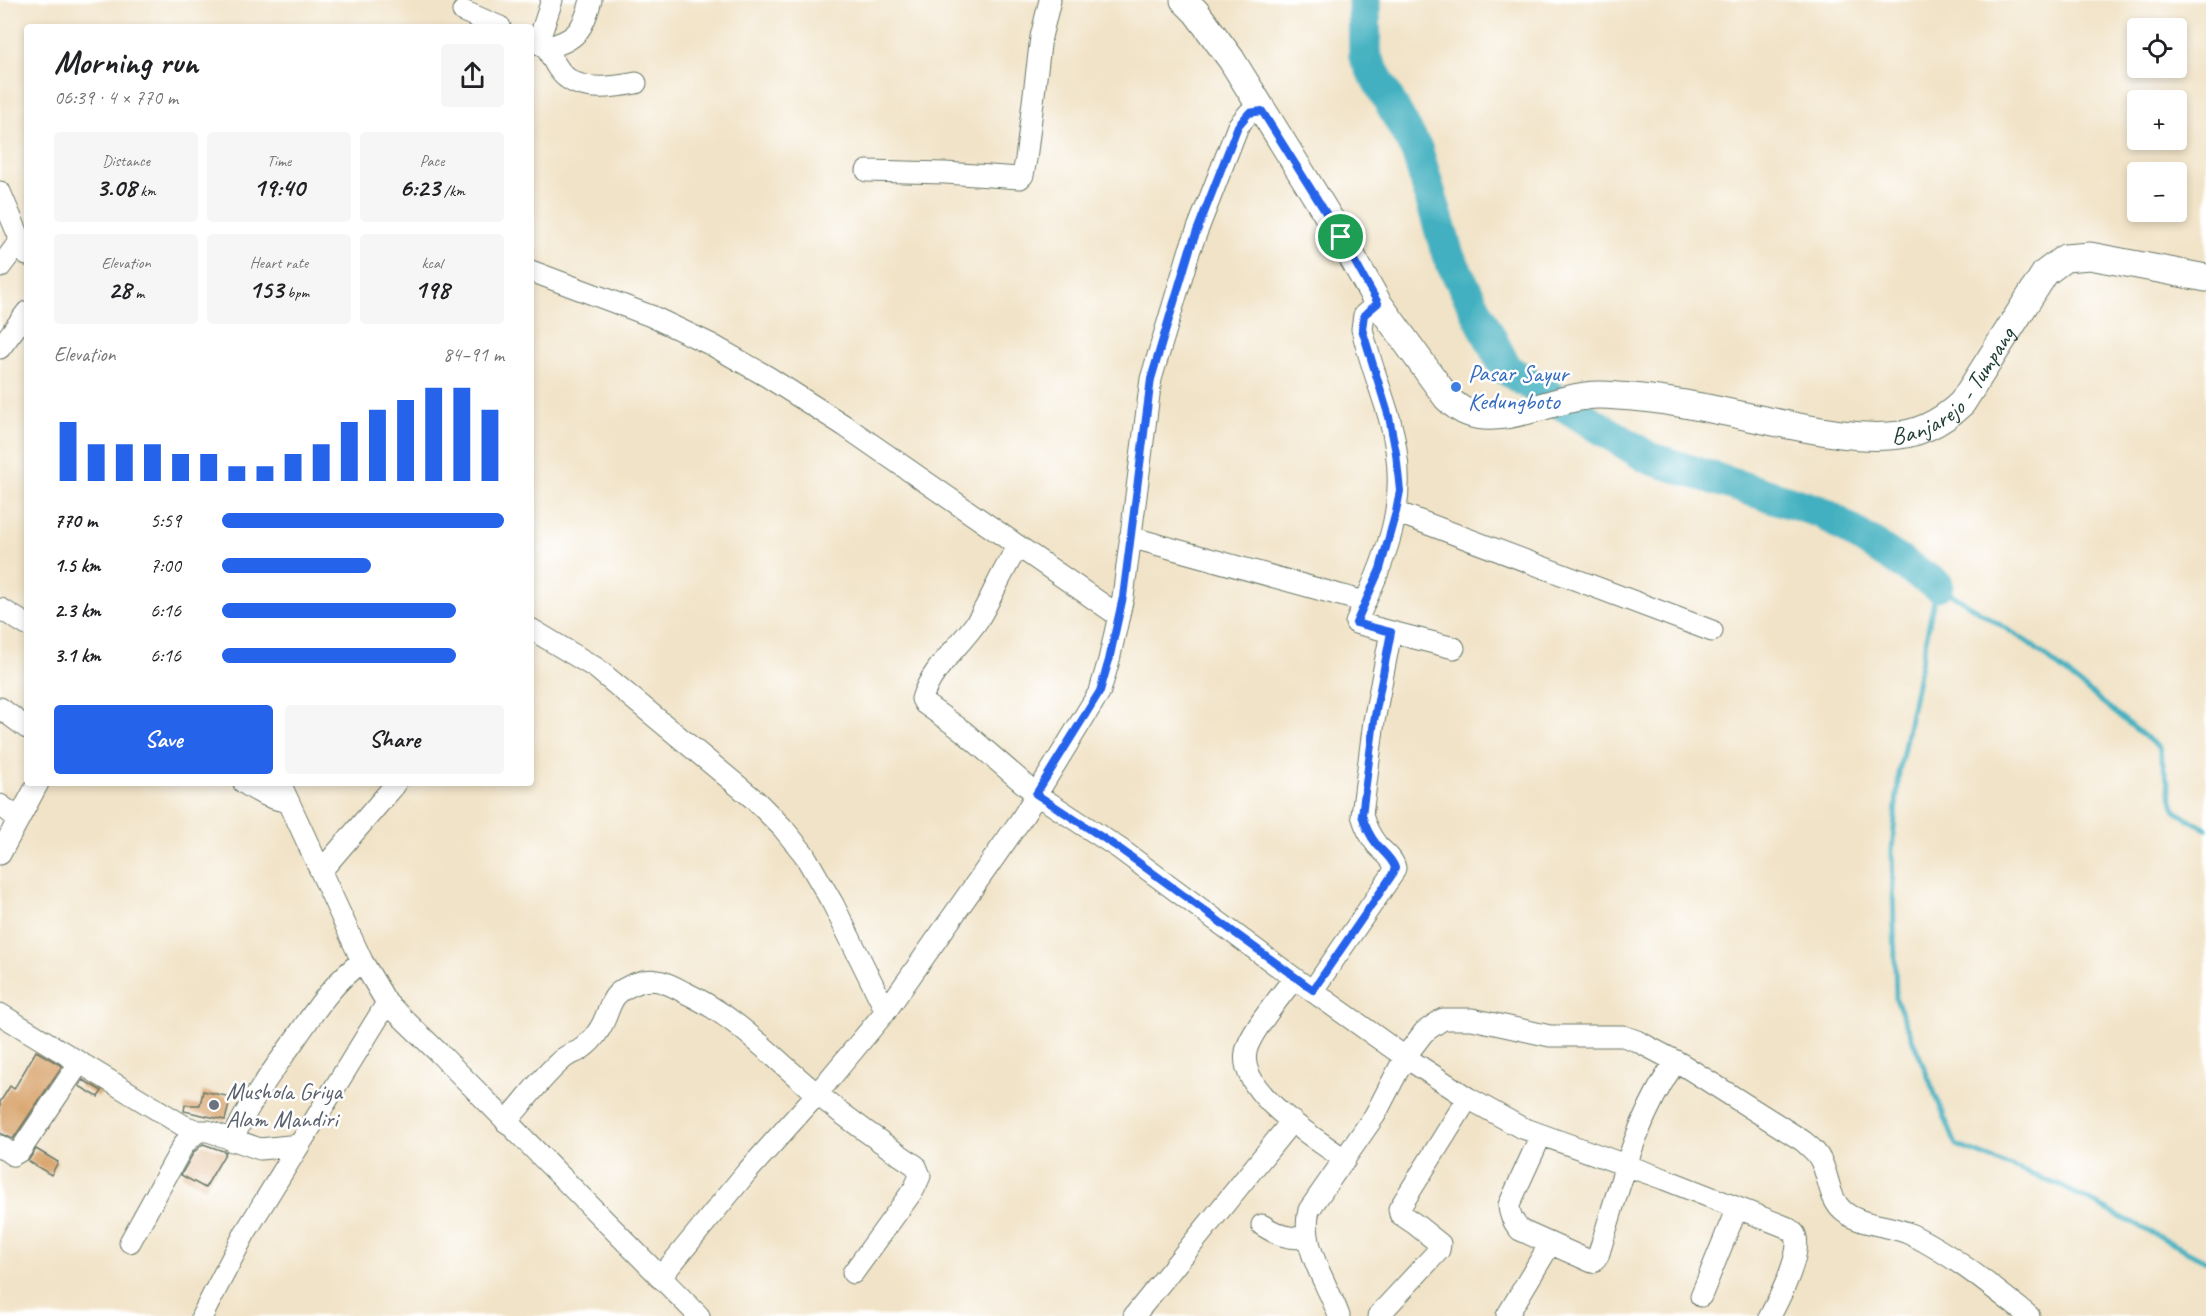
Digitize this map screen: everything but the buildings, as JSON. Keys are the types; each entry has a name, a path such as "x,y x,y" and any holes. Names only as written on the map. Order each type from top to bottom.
{"main road":[{"name":"Banjarejo - Tumpang","path":"1184,0 1226,51 1311,188 1378,303 1436,384 1460,409 1483,416 1501,415 1586,396 1617,396 1650,399 1828,432 1890,436 1909,433 1933,425 1962,403 2045,273 2065,258 2090,256 2206,279"}],"street":[{"path":"538,44 552,0"},
{"path":"538,44 557,45 577,34 591,0"},
{"path":"867,171 1020,178 1023,175 1026,159 1041,38 1050,0"},
{"path":"462,13 492,24"},
{"path":"538,44 559,70 574,82 600,87 636,83"},
{"path":"660,1278 886,1011 1022,818 1100,691 1121,607 1151,379 1190,249 1238,126 1249,113 1262,111"},
{"path":"0,192 24,248 0,267"},
{"path":"534,272 651,316 712,345 845,426 1018,547 1121,607"},
{"path":"1378,303 1364,315 1362,329 1389,417 1400,491 1380,569 1356,623 1454,648"},
{"path":"0,348 24,316"},
{"path":"1396,512 1712,631"},
{"path":"1130,537 1365,602"},
{"path":"1018,547 1006,564 980,617 948,656 927,687 922,699 925,705 963,731 1036,794 1120,849 1294,978 1405,1057 1468,1098 1504,1119 1541,1135 1786,1227 1794,1233 1797,1240 1796,1251 1788,1279 1770,1316"},
{"path":"1,609 24,623"},
{"path":"534,631 596,668 755,800 782,827 804,854 833,904 886,1011"},
{"path":"1313,990 1395,868 1392,861 1372,838 1362,815 1374,721 1391,632"},
{"path":"0,708 24,726"},
{"path":"0,854 36,786"},
{"path":"248,786 276,800 284,792 362,961 387,1003 699,1316"},
{"path":"321,871 393,786"},
{"path":"0,805 19,819"},
{"path":"232,1141 242,1116 257,1092 318,1005 338,980 362,961"},
{"path":"1294,978 1252,1037 1246,1050 1245,1064 1252,1082 1280,1112 1345,1160"},
{"path":"506,1122 553,1069 566,1057 581,1049 600,1029 612,999 636,983 649,980 668,984 708,1003 728,1016 817,1094 916,1166 920,1176 914,1189 854,1273"},
{"path":"202,1316 245,1233 387,1003"},
{"path":"1339,1316 1307,1236 1309,1210 1380,1106 1405,1057 1424,1032 1443,1019 1472,1019 1550,1036 1623,1036 1676,1061 1803,1141 1816,1152 1828,1177 1832,1194 1842,1210 1854,1218 1897,1228 1935,1247 2029,1316"},
{"path":"3,1022 80,1062 184,1126 198,1131 208,1131 260,1149 299,1144"},
{"path":"1541,1135 1509,1205 1513,1223 1520,1230 1592,1262 1598,1256 1642,1119 1662,1080 1676,1061"},
{"path":"0,1146 13,1155 20,1151 80,1062"},
{"path":"1378,1316 1439,1250 1440,1244 1400,1214 1399,1209 1468,1098"},
{"path":"1134,1316 1292,1121"},
{"path":"130,1242 184,1144 198,1131"},
{"path":"1701,1296 1737,1208"},
{"path":"1262,1225 1283,1236 1300,1238 1307,1236"},
{"path":"1507,1316 1550,1244"}],"waterway":[{"path":"1364,0 1365,57 1417,151 1448,255 1506,369 1649,458 1821,512 1937,585"},
{"path":"2206,829 2175,811 2159,748 2029,643 1937,585 1899,772 1892,851 1896,999 1956,1145 2063,1187 2206,1261"}],"place":[{"name":"Pasar Sayur Kedungboto","path":"1456,387"},
{"name":"Mushola Griya Alam Mandiri","path":"214,1105"}],"route":[{"path":"1262,111 1341,237 1378,303 1364,315 1362,329 1389,417 1400,478 1396,512 1380,569 1356,623 1391,632 1374,721 1362,815 1372,838 1392,861 1395,868 1313,990 1120,849 1036,794 1100,691 1123,597 1151,379 1190,249 1238,126 1249,113 1262,111"}]}
